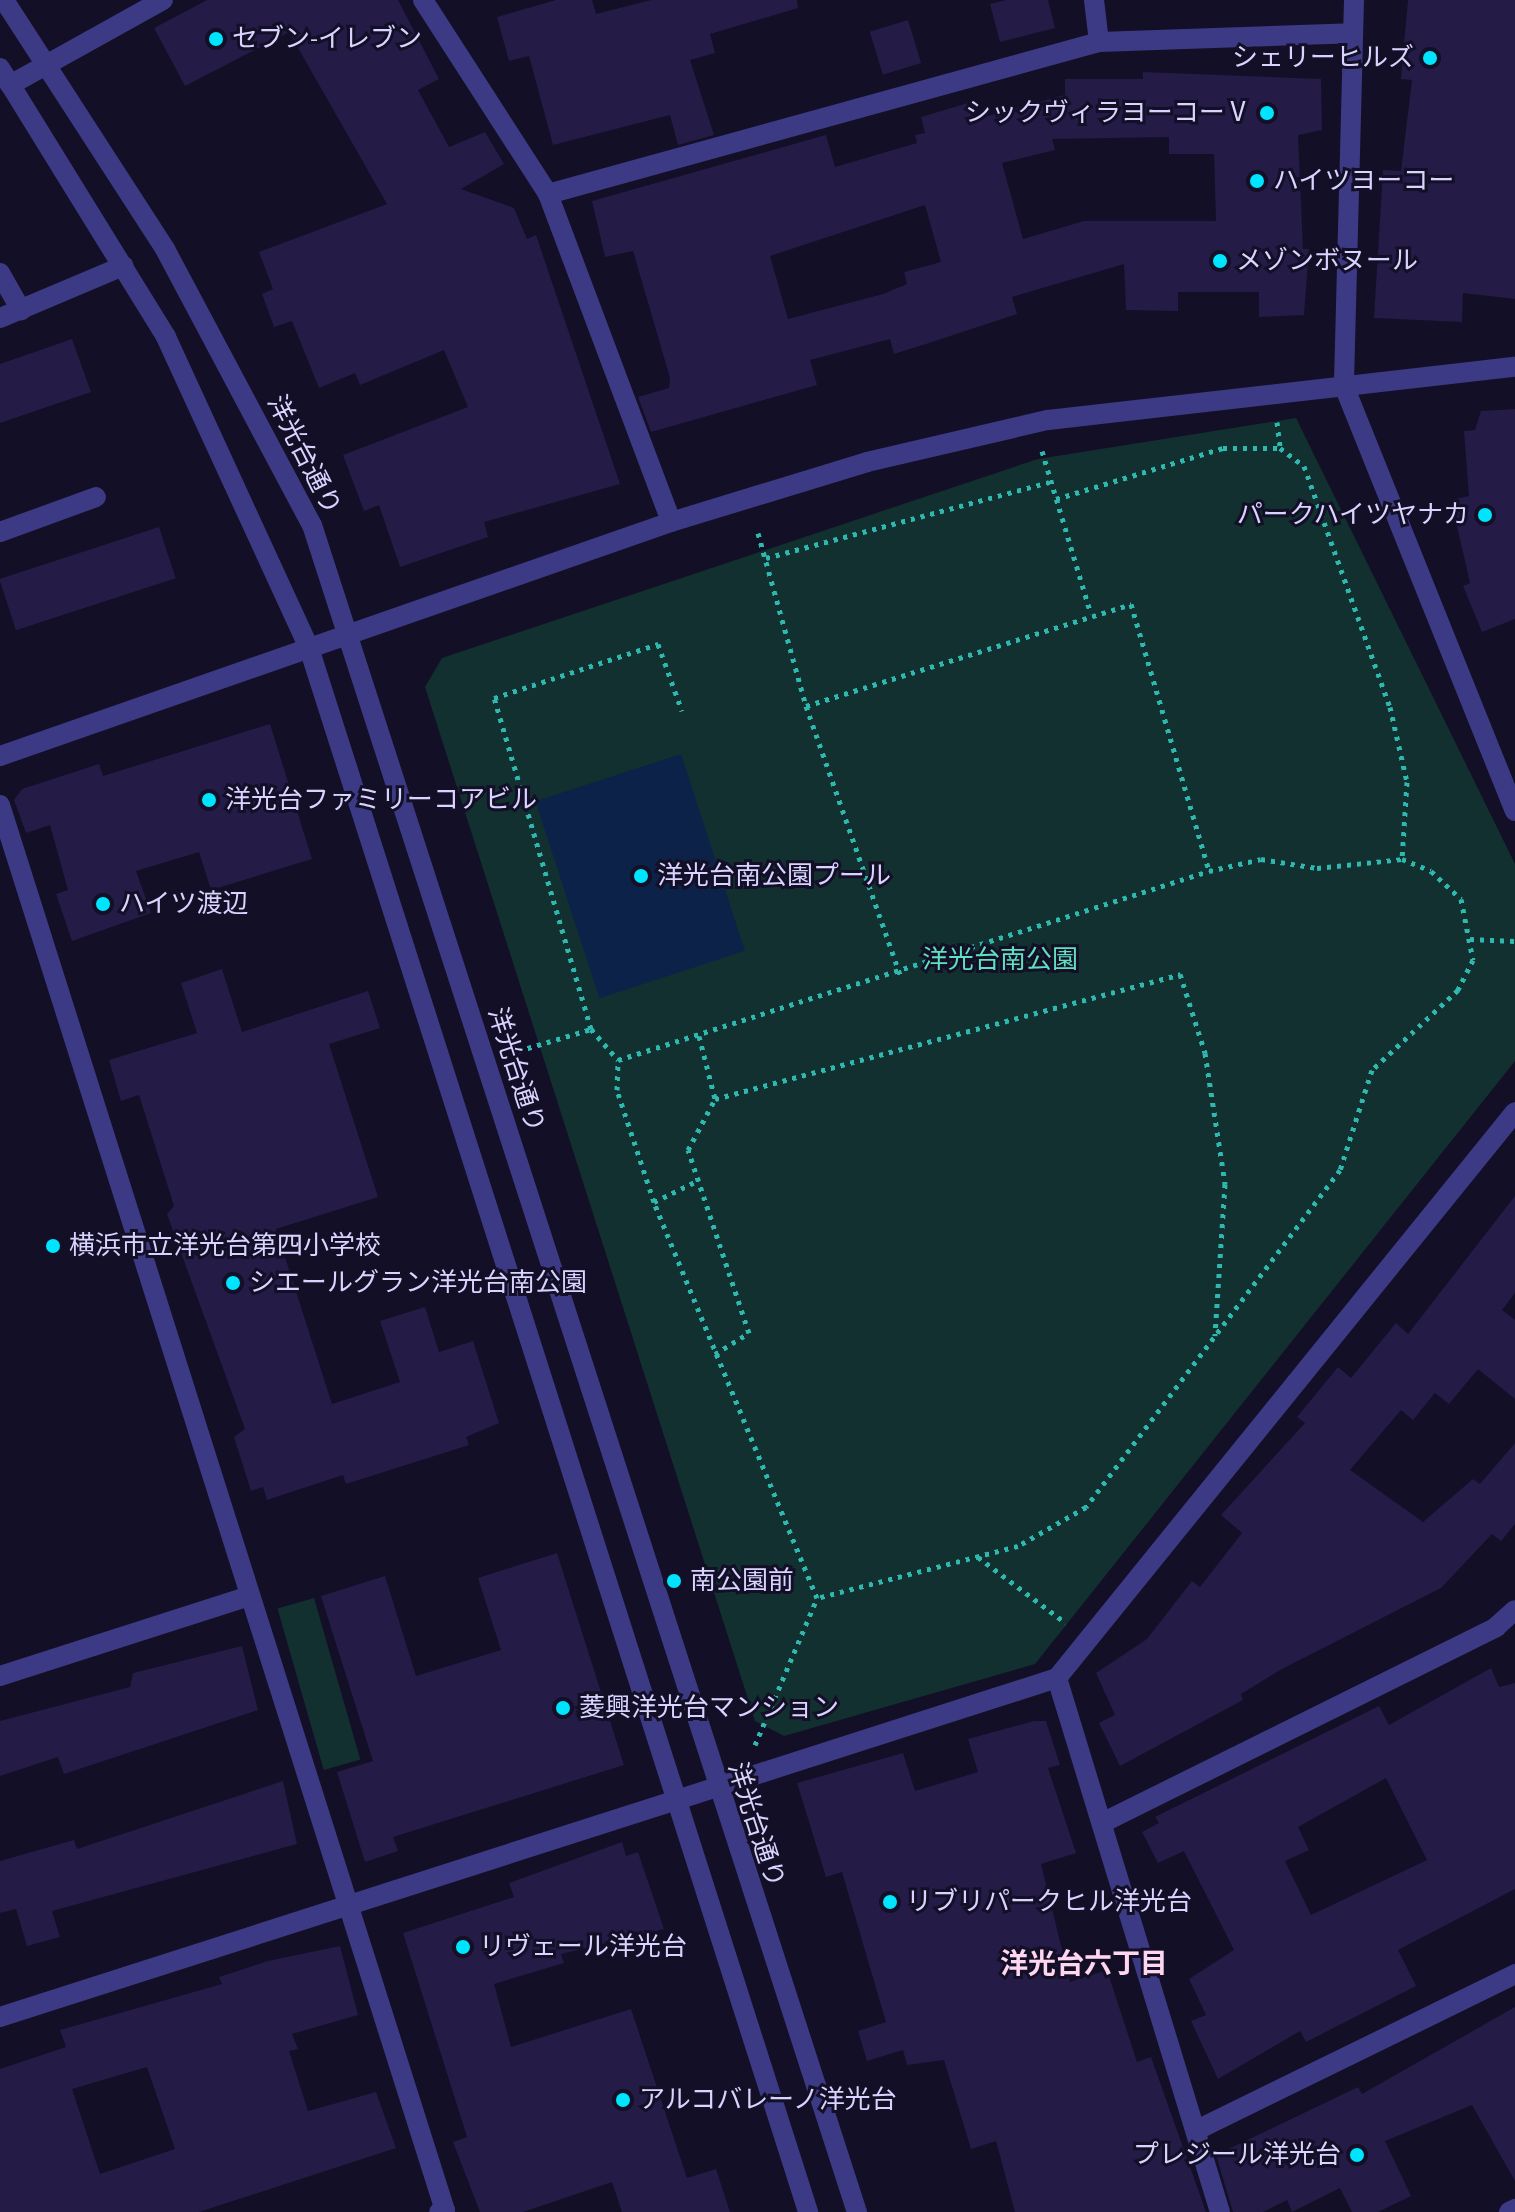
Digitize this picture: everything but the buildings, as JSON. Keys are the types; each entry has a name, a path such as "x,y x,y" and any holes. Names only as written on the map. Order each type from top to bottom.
{"street":[{"name":"洋光台通り","path":"4,0 165,249 262,426 312,525 351,634 716,1787 857,2212"},
{"path":"163,0 47,65 5,77 123,266 214,430 309,648 808,2212"},
{"path":"423,0 548,194 671,522"},
{"path":"1094,0 1099,42"},
{"path":"1354,0 1344,386 1515,811"},
{"path":"548,194 1099,42 1351,33"},
{"path":"0,318 123,266"},
{"path":"0,273 21,310"},
{"path":"0,756 671,522 867,462 1048,420 1515,367"},
{"path":"0,532 96,497"},
{"path":"0,805 443,2211"},
{"path":"0,2017 1057,1678 1515,1112"},
{"path":"0,1676 249,1596"},
{"path":"1106,1821 1496,1627 1515,1610"},
{"path":"1057,1678 1106,1821 1199,2129 1220,2212"},
{"path":"1199,2129 1515,1974"},
{"path":"1509,2212 1515,2209"}],"path":[{"path":"1277,417 1280,448"},
{"path":"1042,448 1049,482 1091,614"},
{"path":"1056,499 1223,448 1280,448 1304,466 1390,707 1407,782 1402,859"},
{"path":"766,558 1049,482"},
{"path":"758,533 806,706 900,975"},
{"path":"806,706 1091,614 1131,604 1209,871"},
{"path":"682,711 658,644 494,698 591,1029 618,1060 617,1090 654,1202 817,1598 755,1745"},
{"path":"618,1060 900,975 1209,871 1261,859 1317,868 1402,859 1431,871 1461,899 1473,960 1458,990 1372,1070 1340,1170 1086,1507 1018,1546 817,1598"},
{"path":"1470,939 1515,941"},
{"path":"715,1099 1180,974 1205,1053 1225,1184 1215,1337"},
{"path":"518,1051 591,1029"},
{"path":"699,1036 715,1099 688,1150 749,1333 715,1354"},
{"path":"654,1202 699,1180"},
{"path":"977,1556 1088,1639"}],"green space":[{"name":"洋光台南公園","path":"1296,418 1515,864 1515,1061 1035,1664 784,1736 755,1721 425,687 442,658 1038,459"},
{"path":"314,1598 360,1759 324,1770 277,1608"}],"water":[{"name":"洋光台南公園プール","path":"681,754 745,951 599,998 535,801"}],"place":[{"name":"セブン-イレブン","path":"216,39"},
{"name":"シェリーヒルズ","path":"1430,58"},
{"name":"シックヴィラヨーコーⅤ","path":"1267,113"},
{"name":"ハイツヨーコー","path":"1257,181"},
{"name":"メゾンボヌール","path":"1220,261"},
{"name":"パークハイツヤナカ","path":"1485,515"},
{"name":"洋光台ファミリーコアビル","path":"209,800"},
{"name":"洋光台南公園プール","path":"641,876"},
{"name":"ハイツ渡辺","path":"103,904"},
{"name":"横浜市立洋光台第四小学校","path":"53,1246"},
{"name":"シエールグラン洋光台南公園","path":"233,1283"},
{"name":"南公園前","path":"674,1581"},
{"name":"菱興洋光台マンション","path":"563,1708"},
{"name":"リブリパークヒル洋光台","path":"890,1902"},
{"name":"リヴェール洋光台","path":"463,1947"},
{"name":"アルコバレーノ洋光台","path":"623,2100"},
{"name":"プレジール洋光台","path":"1357,2155"}],"district":[{"name":"洋光台六丁目","path":"1084,1964"}]}
